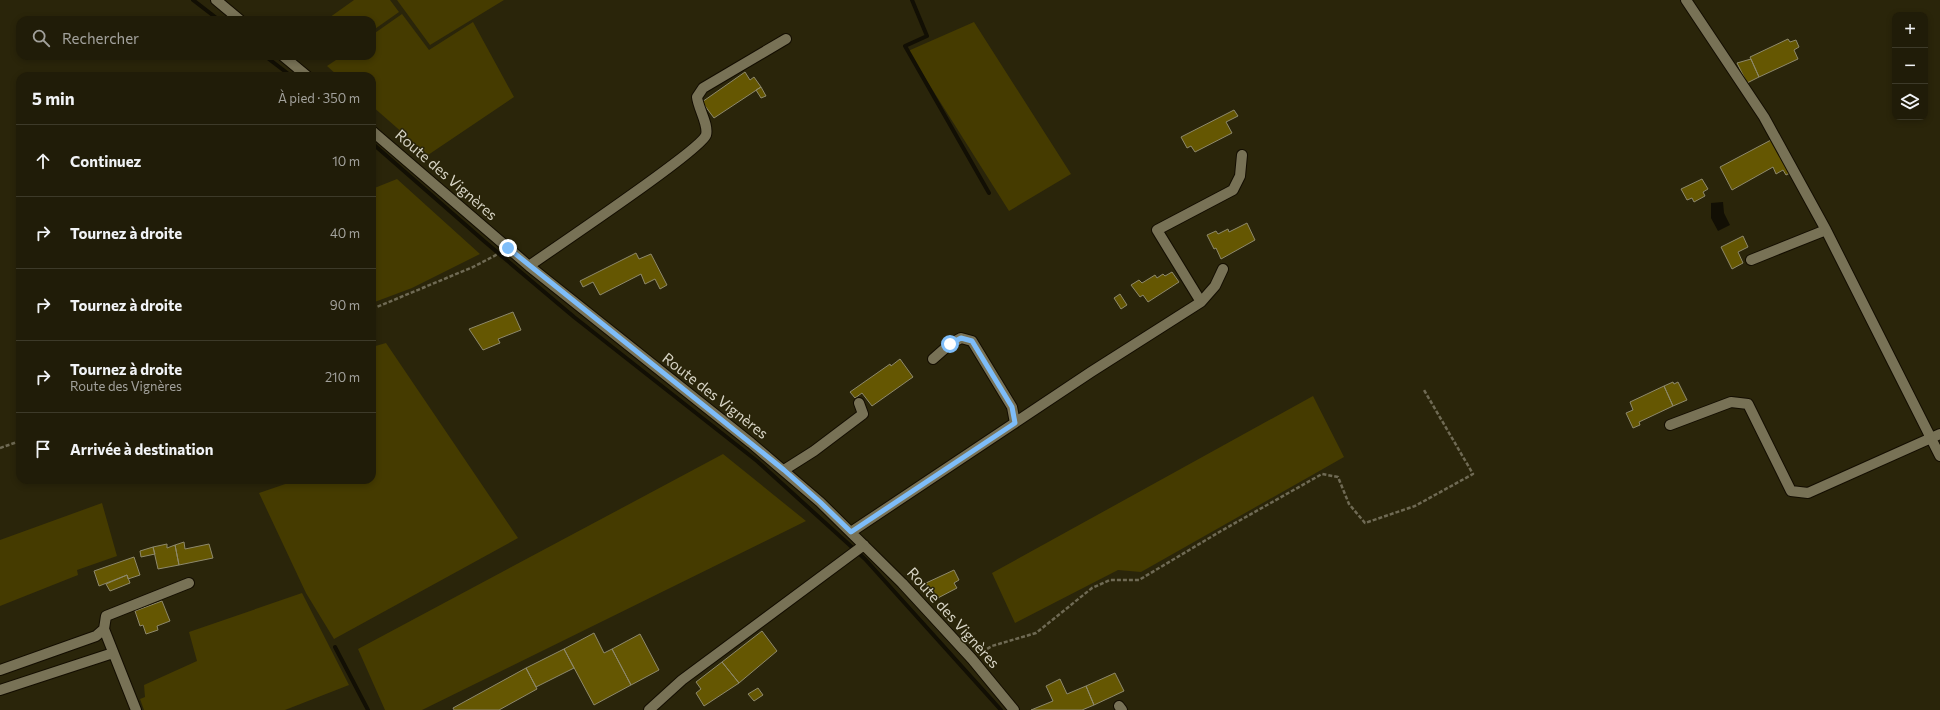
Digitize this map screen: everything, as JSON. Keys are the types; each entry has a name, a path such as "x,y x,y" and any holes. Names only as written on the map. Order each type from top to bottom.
{"street":[{"path":"216,0 235,16"},
{"path":"1686,0 1764,117 1826,230 1935,436 1940,456"},
{"path":"529,266 701,143 706,134 706,124 698,107 697,97 703,88 786,39"},
{"path":"288,60 302,72"},
{"name":"Route des Vignères","path":"376,134 529,266 784,470 820,502 864,544 972,659 1014,710"},
{"path":"1201,302 1157,230 1233,190 1240,176 1242,156"},
{"path":"1751,260 1826,230"},
{"path":"851,532 1201,302 1215,286 1223,269"},
{"path":"933,358 950,344 961,338 972,341 1012,407 1015,423"},
{"path":"1670,425 1731,402 1748,404 1791,491 1808,494 1935,436"},
{"path":"784,470 814,451 863,414 860,403"},
{"path":"649,710 682,680 864,544"},
{"path":"136,710 104,629 106,616 188,583"},
{"path":"0,670 96,636 104,629"},
{"path":"0,690 114,653"}],"path":[{"path":"376,307 473,267 493,256"},
{"path":"972,659 992,646 1036,633 1092,588 1110,580 1139,580 1221,531 1322,474 1338,477 1349,504 1365,523 1415,506 1473,474 1424,390"},
{"path":"0,448 16,442"}],"shaded area":[{"path":"354,0 390,0 399,12 376,28 376,16 332,16"},
{"path":"397,0 504,0 430,45"},
{"path":"402,14 429,50 473,22 514,97 428,155 376,110 376,72 334,72 327,66 336,60 376,60 376,32"},
{"path":"974,22 1071,174 1009,211 908,51"},
{"path":"397,179 480,254 412,288 376,302 376,187"},
{"path":"1723,202 1724,213 1730,225 1718,231 1711,218 1711,203"},
{"path":"386,343 518,538 334,639 306,593 259,493 285,484 376,484 376,346"},
{"path":"1313,396 1344,457 1141,572 1118,570 1015,623 992,573"},
{"path":"723,454 806,521 422,710 385,710 358,649"},
{"path":"102,503 117,556 77,570 78,575 0,606 0,540"},
{"path":"302,593 349,685 285,710 144,710 140,699 145,697 144,685 197,661 189,632"}],"building":[{"path":"1788,39 1790,42 1796,40 1799,47 1794,50 1798,59 1759,77 1750,57"},
{"path":"1751,59 1759,77 1747,83 1737,63"},
{"path":"745,72 750,80 754,77 761,87 714,118 702,102"},
{"path":"761,87 766,96 761,98 756,90"},
{"path":"1234,110 1238,116 1226,122 1232,133 1195,152 1191,146 1187,148 1181,137"},
{"path":"1771,140 1790,173 1786,175 1783,170 1776,174 1773,167 1732,190 1720,167"},
{"path":"1702,179 1708,189 1703,192 1705,196 1694,202 1692,198 1687,200 1681,189"},
{"path":"1247,223 1255,240 1221,259 1216,248 1214,249 1207,235 1216,231 1218,234 1228,229 1229,232"},
{"path":"1743,236 1748,247 1738,252 1743,263 1732,269 1721,247"},
{"path":"636,253 639,259 651,254 667,285 660,289 655,279 645,284 641,274 600,295 593,282 583,287 580,281"},
{"path":"1172,272 1179,282 1148,302 1143,295 1140,297 1131,285 1139,280 1142,283 1155,275 1157,278 1163,274 1165,276"},
{"path":"1120,294 1127,305 1121,309 1114,298"},
{"path":"513,312 521,330 498,339 500,343 483,350 469,329"},
{"path":"900,359 913,377 872,406 862,393 855,398 850,392 890,364 891,366"},
{"path":"1673,382 1674,384 1678,382 1687,400 1673,406 1664,386"},
{"path":"1664,386 1673,406 1639,422 1640,425 1633,428 1626,413 1633,410 1630,402"},
{"path":"184,542 185,549 209,544 213,558 179,565 175,545"},
{"path":"167,544 167,548 175,545 179,565 158,569 153,547"},
{"path":"153,547 155,554 141,557 140,551"},
{"path":"134,557 140,575 128,579 127,575 99,586 94,571"},
{"path":"954,570 959,580 954,583 957,588 934,600 926,583"},
{"path":"127,575 130,583 110,591 106,584"},
{"path":"162,601 170,621 157,626 158,630 146,634 143,625 140,626 135,611"},
{"path":"762,631 777,651 739,683 722,662"},
{"path":"594,633 604,653 612,649 631,685 594,705 564,649"},
{"path":"640,634 659,670 631,685 612,649"},
{"path":"564,649 574,668 536,687 526,668"},
{"path":"722,662 739,683 704,706 696,693 701,689 696,682"},
{"path":"526,668 537,689 499,710 454,710 453,708"},
{"path":"1115,673 1124,691 1094,705 1086,686"},
{"path":"1060,679 1067,694 1086,686 1094,705 1082,710 1031,710 1053,701 1046,686"},
{"path":"758,688 763,695 754,701 748,694"}],"waterway":[{"path":"193,0 214,16"},
{"path":"912,0 927,36 905,46 989,193"},
{"path":"270,60 286,72"},
{"path":"376,146 574,317 757,461 865,559 1001,710"},
{"path":"335,647 368,710"}],"route":[{"path":"508,248 784,470 851,532 1015,423 1012,407 972,341 961,338 950,344"}]}
